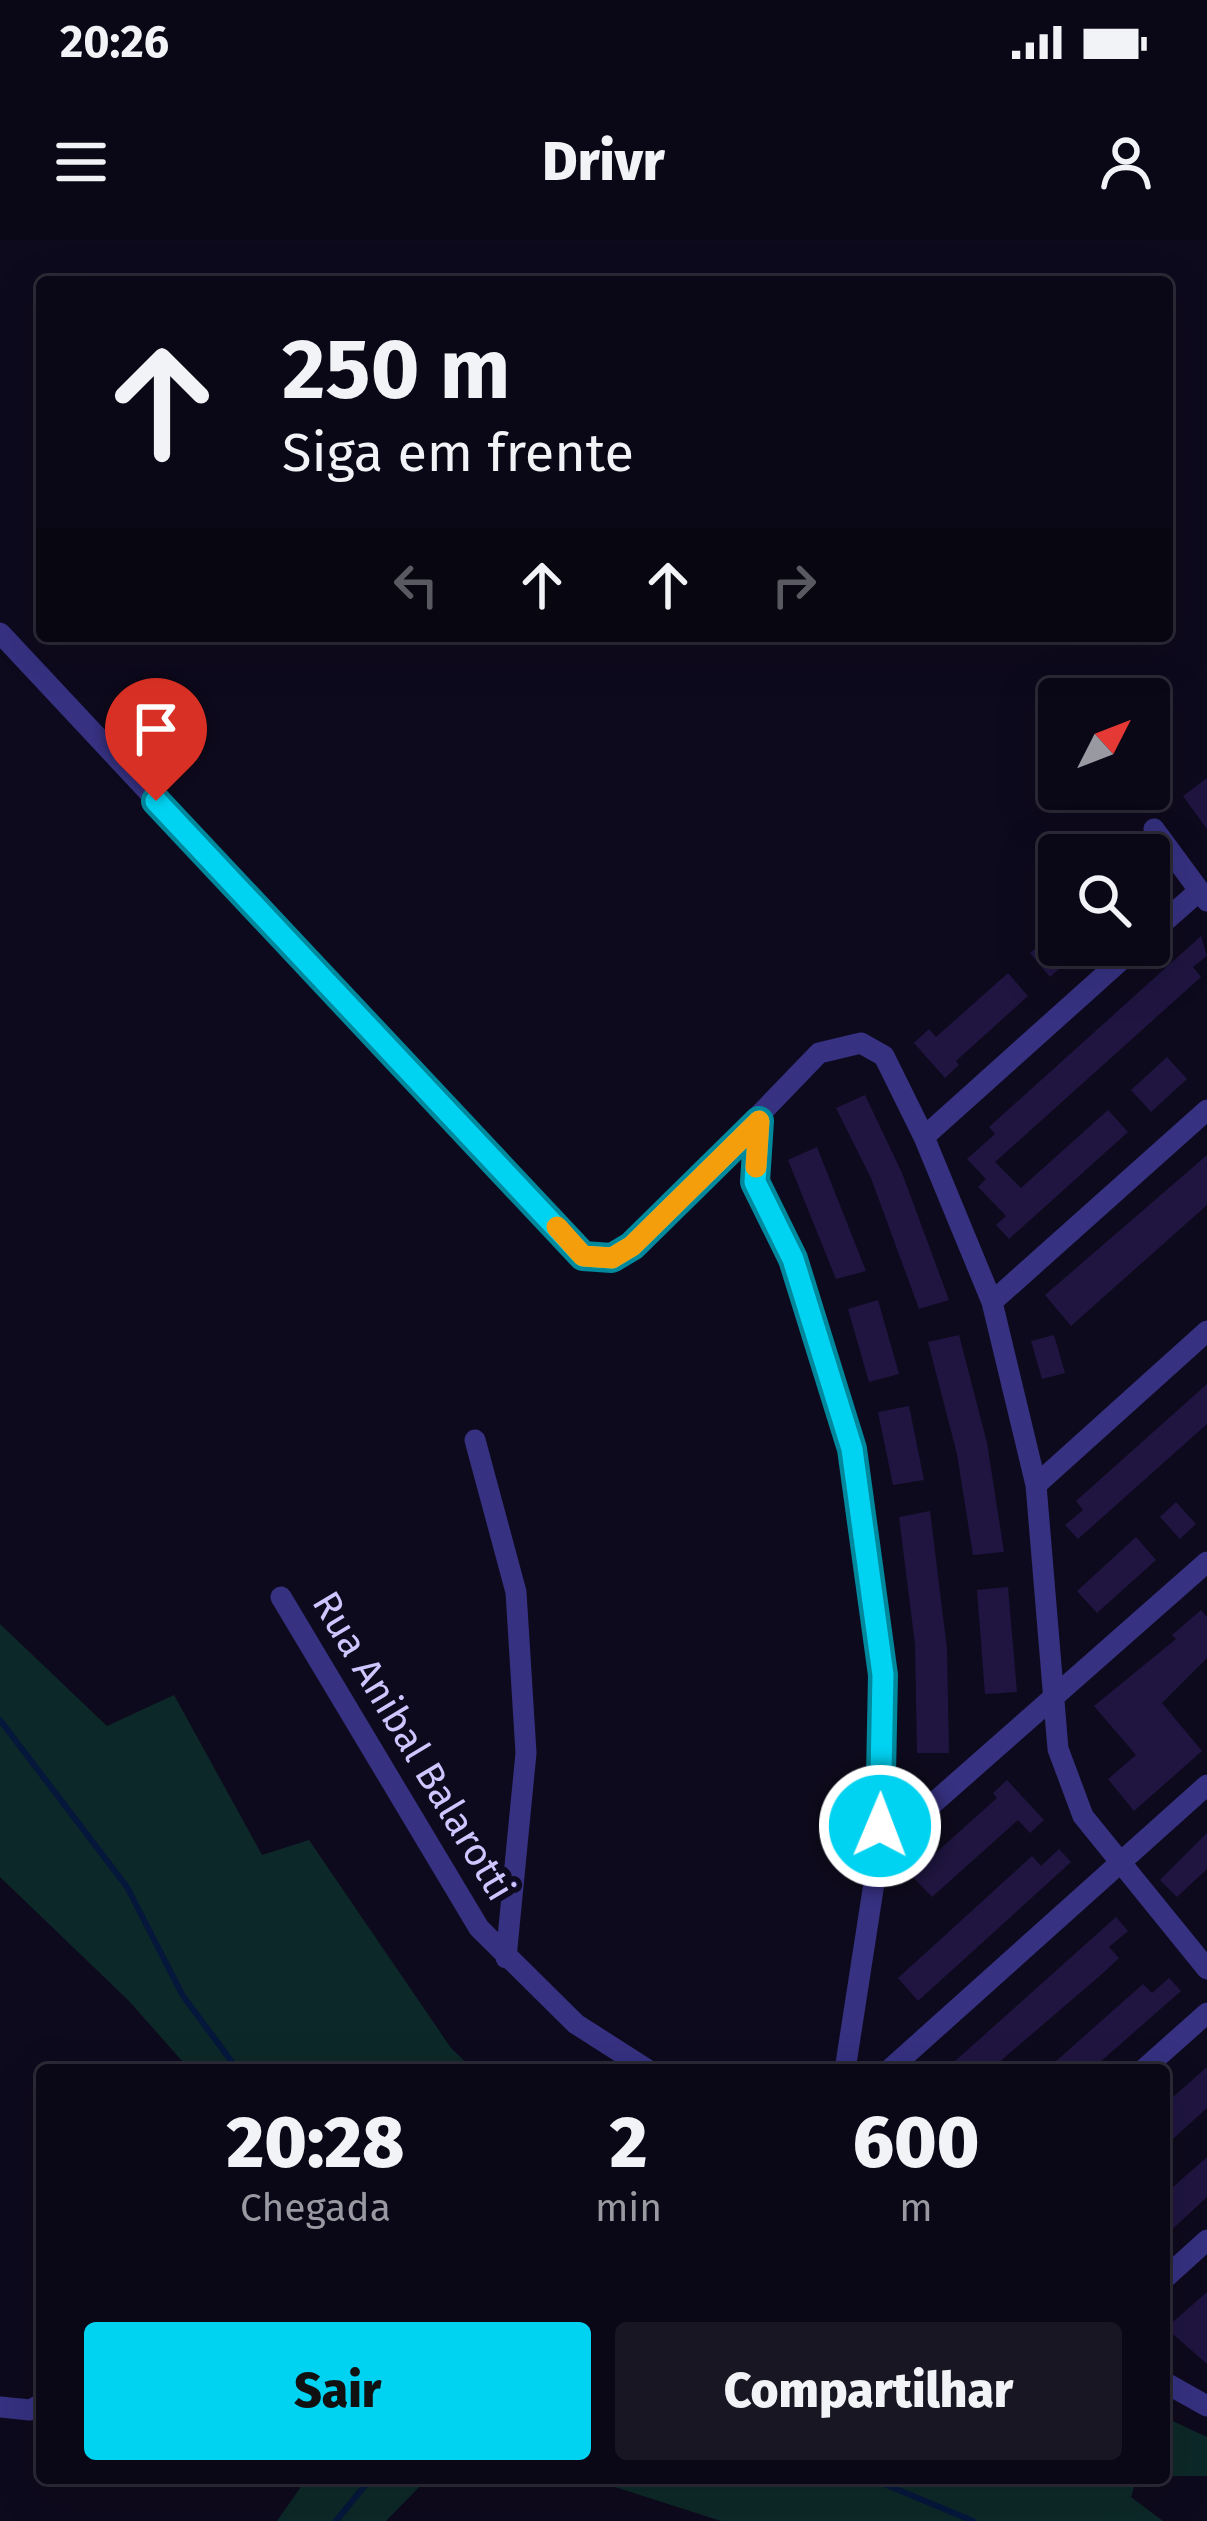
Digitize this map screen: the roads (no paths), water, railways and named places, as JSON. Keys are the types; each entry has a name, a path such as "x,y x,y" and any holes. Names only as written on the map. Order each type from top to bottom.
{"street":[{"path":"0,634 583,1256 612,1258 632,1246 759,1121 819,1054 861,1042 884,1056 924,1137 992,1301 1036,1485 1058,1749 1083,1816 1207,1969"},
{"path":"1154,829 1203,896 1170,920"},
{"path":"924,1137 1115,966"},
{"path":"992,1301 1207,1110"},
{"path":"759,1121 755,1182 793,1259 852,1449 883,1675 879,1851 846,2064"},
{"path":"1036,1485 1207,1331"},
{"path":"475,1440 516,1592 526,1753 506,1958"},
{"path":"879,1851 1207,1562"},
{"name":"Rua Anibal Balarotti","path":"281,1598 460,1903 506,1958 576,2024 639,2064"},
{"path":"896,2064 1207,1785"},
{"path":"1150,2064 1207,2013"},
{"path":"1170,2273 1207,2240"},
{"path":"1170,2385 1207,2406"},
{"path":"0,2407 36,2407"}],"waterway":[{"path":"0,1720 127,1887 183,1996 234,2064"},
{"path":"336,2521 366,2484"},
{"path":"884,2484 973,2521"}]}
